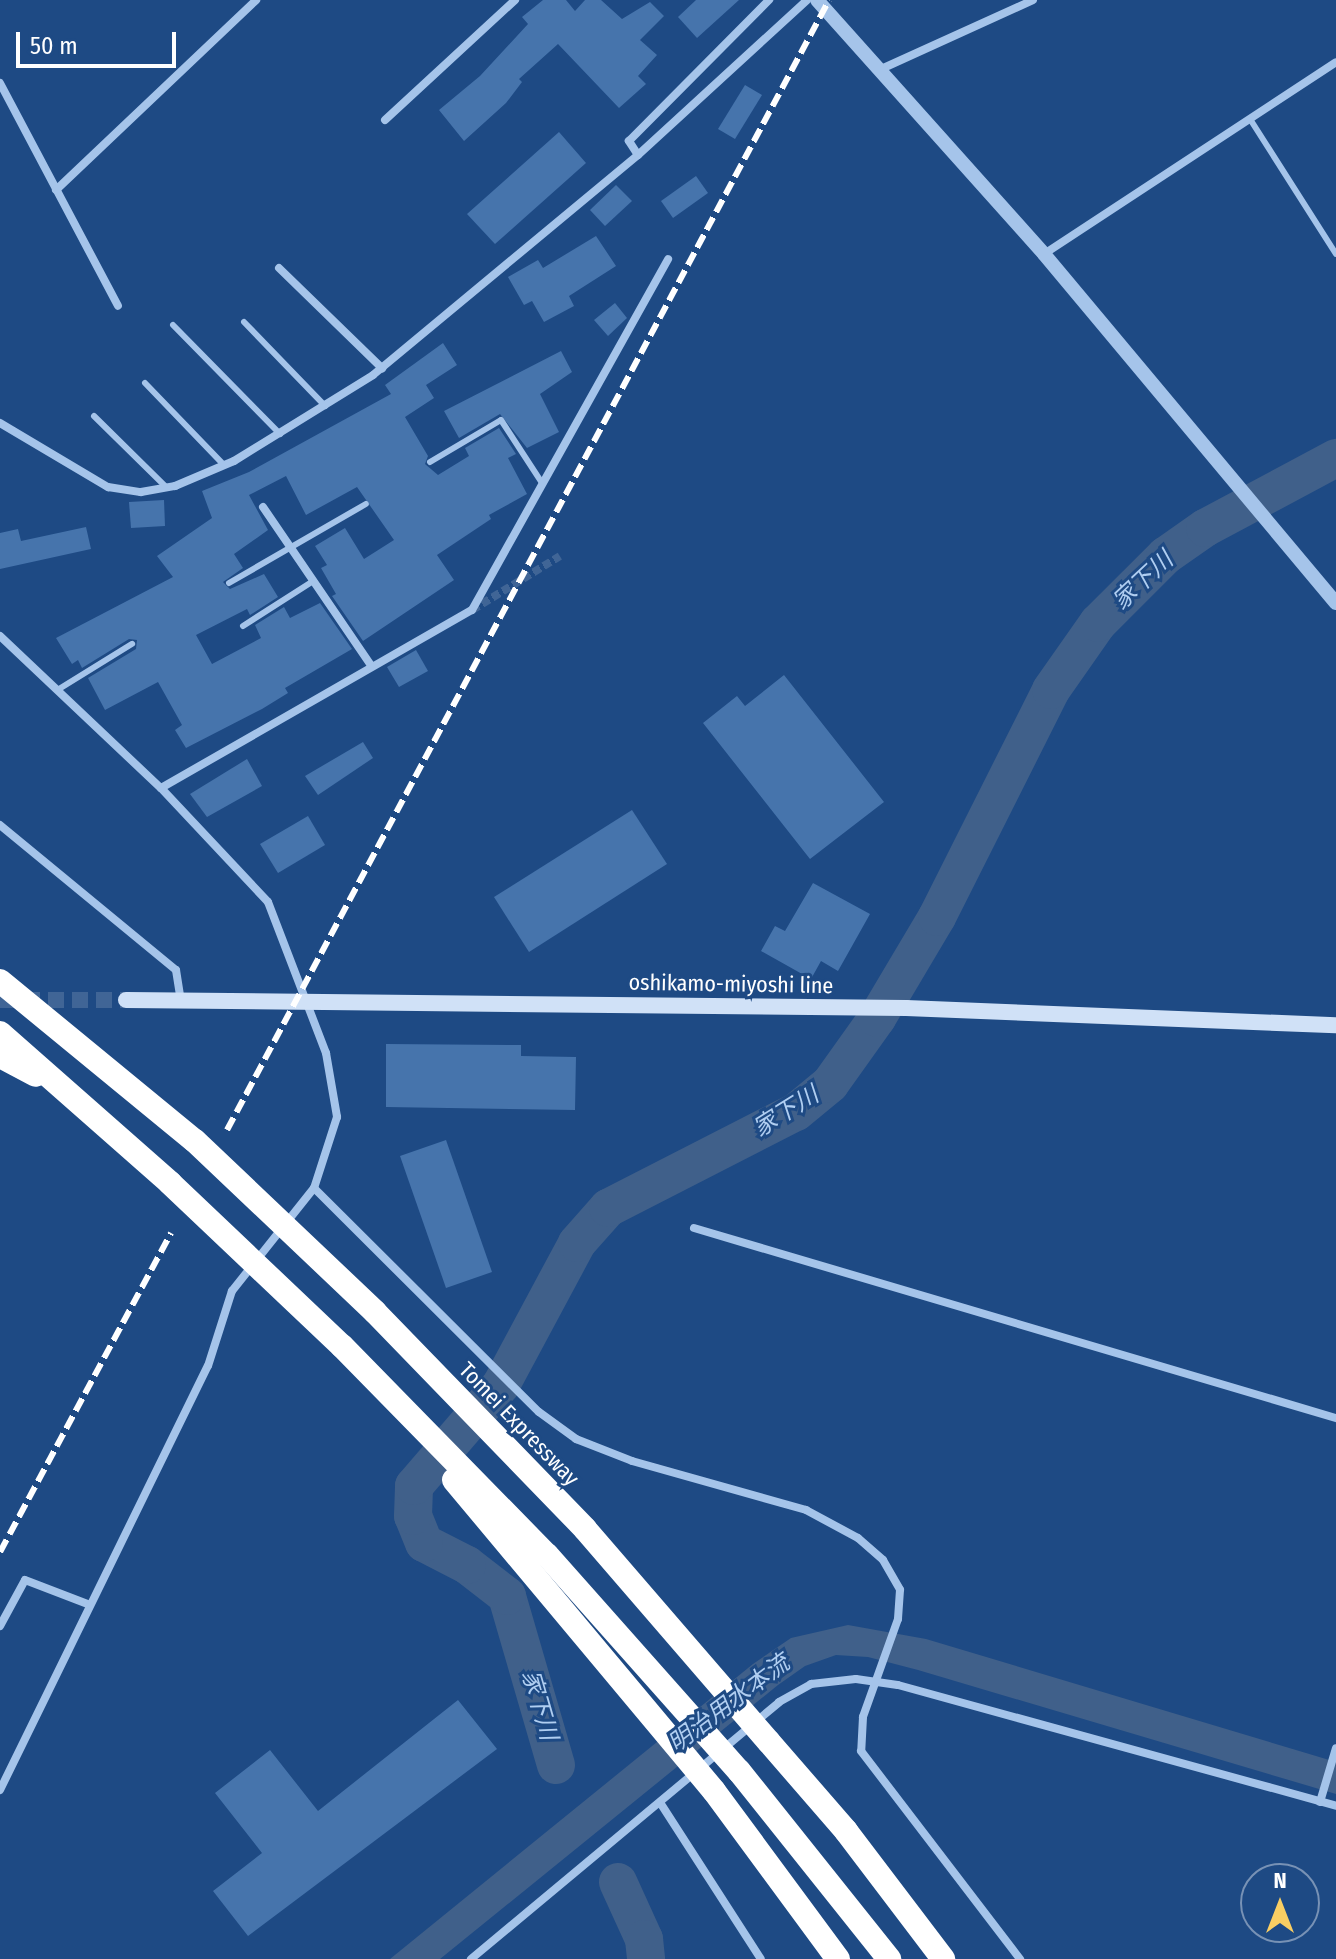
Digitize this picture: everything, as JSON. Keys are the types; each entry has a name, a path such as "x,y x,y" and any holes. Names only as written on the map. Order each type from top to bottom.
{"highway":[{"name":"Tomei Expressway","path":"0,981 195,1141 375,1312 574,1518 846,1831 943,1959"},
{"path":"0,1033 170,1183 342,1346 547,1555 739,1771 889,1959"},
{"path":"0,1056 76,1097"},
{"path":"342,1346 714,1791 838,1959"}],"main road":[{"name":"oshikamo-miyoshi line","path":"126,1000 906,1008 1336,1025"}],"street":[{"path":"56,190 256,0"},
{"path":"385,120 515,0"},
{"path":"638,155 629,141 769,0"},
{"path":"0,423 108,487 141,492 166,487 224,465 280,434 382,368 638,155 807,0"},
{"path":"817,0 1044,254 1336,603"},
{"path":"879,70 1033,0"},
{"path":"1044,254 1336,62"},
{"path":"0,83 118,306"},
{"path":"161,788 370,664 472,610 668,259"},
{"path":"279,268 382,368"},
{"path":"263,507 370,664"},
{"path":"0,636 161,788 268,902 326,1053 337,1117 314,1188 232,1291 208,1366 88,1604 0,1790"},
{"path":"0,825 176,970 181,1000"},
{"path":"314,1188 539,1412 576,1439 618,1456 806,1510 858,1538 883,1560 900,1590 898,1619 883,1670 863,1717 861,1751 1020,1959"},
{"path":"694,1228 1336,1418"},
{"path":"0,1626 25,1580 88,1604"},
{"path":"471,1959 661,1804 779,1702 811,1684 877,1681 1336,1806"},
{"path":"1320,1802 1336,1749"},
{"path":"661,1804 761,1959"}],"lane":[{"path":"1250,119 1336,254"},
{"path":"244,322 325,406"},
{"path":"173,325 280,434"},
{"path":"145,383 224,465"},
{"path":"94,416 166,487"},
{"path":"430,462 501,420 542,483"},
{"path":"229,583 289,545 366,504"},
{"path":"243,626 313,581"},
{"path":"59,689 132,644"}],"water":[{"name":"明治用水本流","path":"848,1625 926,1639 1336,1762 1336,1794 918,1670 868,1657 836,1655 805,1666 778,1685 440,1959 390,1959 753,1664 791,1638"}],"building":[{"path":"543,0 566,0 575,11 585,0 601,0 622,19 650,2 664,16 640,40 657,55 638,76 646,84 619,108 558,44 519,79 522,82 506,103 464,141 439,110 480,76 528,24 522,17"},
{"path":"696,0 739,0 697,38 678,17"},
{"path":"745,85 762,95 735,139 718,129"},
{"path":"559,132 586,163 495,244 467,214"},
{"path":"696,176 708,193 673,218 661,201"},
{"path":"616,185 632,201 605,226 590,210"},
{"path":"596,236 616,266 569,296 574,306 544,322 532,301 524,305 508,277 538,260 543,268"},
{"path":"615,303 627,318 608,336 594,320"},
{"path":"443,343 457,365 426,385 434,398 405,417 428,456 425,464 438,475 469,456 465,448 499,428 516,454 508,458 527,494 489,515 491,519 437,555 454,580 363,641 332,596 336,594 321,568 327,565 315,546 345,528 364,559 394,540 357,487 306,515 286,476 249,495 268,530 234,554 243,568 223,582 230,589 264,574 278,597 250,615 247,609 196,635 212,664 261,638 255,625 284,607 290,618 320,603 352,649 285,688 288,693 262,709 186,748 175,730 182,725 158,682 105,710 88,678 136,649 137,640 129,639 82,668 78,660 72,664 56,638 173,577 157,556 212,518 202,491 249,472 391,394 385,385"},
{"path":"561,351 572,372 540,394 559,432 527,448 500,414 459,438 444,411"},
{"path":"164,500 165,526 131,528 129,502"},
{"path":"86,527 91,549 0,569 0,533 18,529 21,541"},
{"path":"416,650 428,671 399,687 387,667"},
{"path":"784,675 884,802 810,859 703,723 737,696 745,706"},
{"path":"363,742 373,758 318,795 305,776"},
{"path":"247,759 262,786 207,817 190,794"},
{"path":"632,810 667,864 529,952 494,897"},
{"path":"308,816 325,845 278,873 260,844"},
{"path":"813,883 870,914 838,971 821,961 811,979 761,951 775,926 785,931"},
{"path":"386,1044 521,1045 521,1056 576,1057 575,1110 386,1107"},
{"path":"446,1140 492,1272 446,1288 400,1156"},
{"path":"458,1700 497,1749 248,1936 213,1891 262,1853 215,1793 270,1750 318,1811"}],"waterway":[{"name":"家下川","path":"556,1765 507,1596 467,1565 424,1543 413,1516 414,1486 501,1385 577,1243 608,1208 796,1112 830,1084 877,1018 937,917 1051,690 1098,623 1165,556 1205,528 1336,458"},
{"name":"家下川","path":"618,1882 644,1939 646,1959"}],"tunnel":[{"path":"472,610 560,556"},
{"path":"0,1000 126,1000"}],"railway":[{"path":"227,1130 829,0"},
{"path":"0,1552 171,1233"}]}
